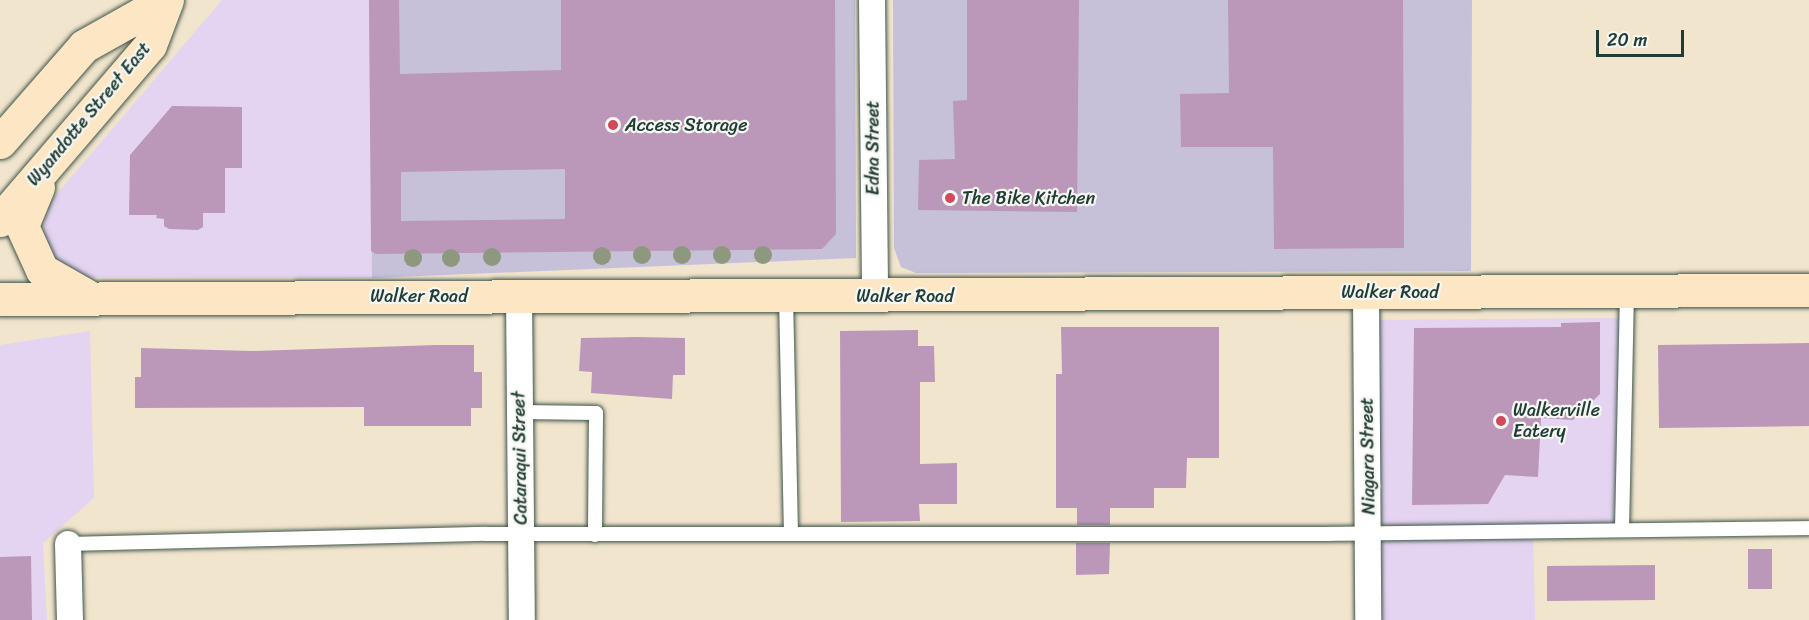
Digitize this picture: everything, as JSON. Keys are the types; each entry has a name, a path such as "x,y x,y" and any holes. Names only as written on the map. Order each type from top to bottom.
{"main road":[{"name":"Wyandotte Street East","path":"0,142 84,46 166,0"},
{"name":"Wyandotte Street East","path":"0,220 150,45 166,0"},
{"path":"46,167 22,226 42,270 89,297"},
{"name":"Walker Road","path":"0,299 1809,290"}],"street":[{"name":"Edna Street","path":"872,0 875,296"},
{"name":"Niagara Street","path":"1366,292 1368,620"},
{"name":"Cataraqui Street","path":"519,296 522,620"},
{"path":"68,544 70,620"}],"lane":[{"path":"1622,530 1627,290"},
{"path":"786,296 791,534"},
{"path":"520,412 596,413 595,535"},
{"path":"68,544 521,535 1368,533 1809,528"}],"shaded area":[{"path":"222,0 369,0 372,278 83,277 58,267 45,245 44,224 50,202"},
{"name":"Access Storage","path":"369,0 855,0 856,258 372,278"},
{"path":"893,0 1472,0 1471,271 916,273 901,267 894,248"},
{"path":"1627,318 1622,530 1533,531 1535,620 1368,620 1366,320"},
{"path":"90,331 94,498 43,543 47,620 0,620 0,345"}],"building":[{"name":"Access Storage","path":"369,0 399,0 400,74 561,70 561,0 835,0 836,234 822,249 376,254 371,251","holes":["565,169 565,219 401,221 401,172"]},
{"path":"967,0 1079,0 1077,212 918,210 919,160 955,159 953,101 967,100"},
{"path":"1228,0 1403,0 1404,248 1274,249 1273,147 1181,147 1180,94 1229,93"},
{"path":"172,106 242,107 242,168 225,168 225,213 203,213 203,227 198,230 169,229 164,226 164,219 156,218 157,215 129,215 130,155"},
{"path":"1600,322 1600,394 1573,420 1541,418 1538,477 1505,475 1488,504 1412,505 1414,328 1561,327 1561,323"},
{"path":"1061,327 1219,327 1219,458 1187,458 1186,488 1154,488 1154,508 1110,508 1110,525 1077,525 1077,508 1056,508 1056,374 1062,374"},
{"path":"918,330 918,346 934,346 935,382 920,382 920,464 957,463 957,504 919,504 920,521 841,522 840,331"},
{"path":"581,338 685,338 685,375 673,375 672,399 591,393 592,372 579,371"},
{"path":"1809,343 1809,426 1659,428 1658,345"},
{"path":"474,345 474,372 482,372 482,408 471,408 471,426 364,426 364,407 135,408 135,377 141,377 141,348 252,351"},
{"path":"1076,543 1110,543 1109,574 1076,575"},
{"path":"1748,549 1772,549 1772,589 1748,589"},
{"path":"31,556 32,620 0,620 0,557"},
{"path":"1655,565 1655,600 1547,601 1547,566"}],"place":[{"name":"Access Storage","path":"613,125"},
{"name":"The Bike Kitchen","path":"950,198"},
{"name":"Walkerville Eatery","path":"1501,421"}]}
